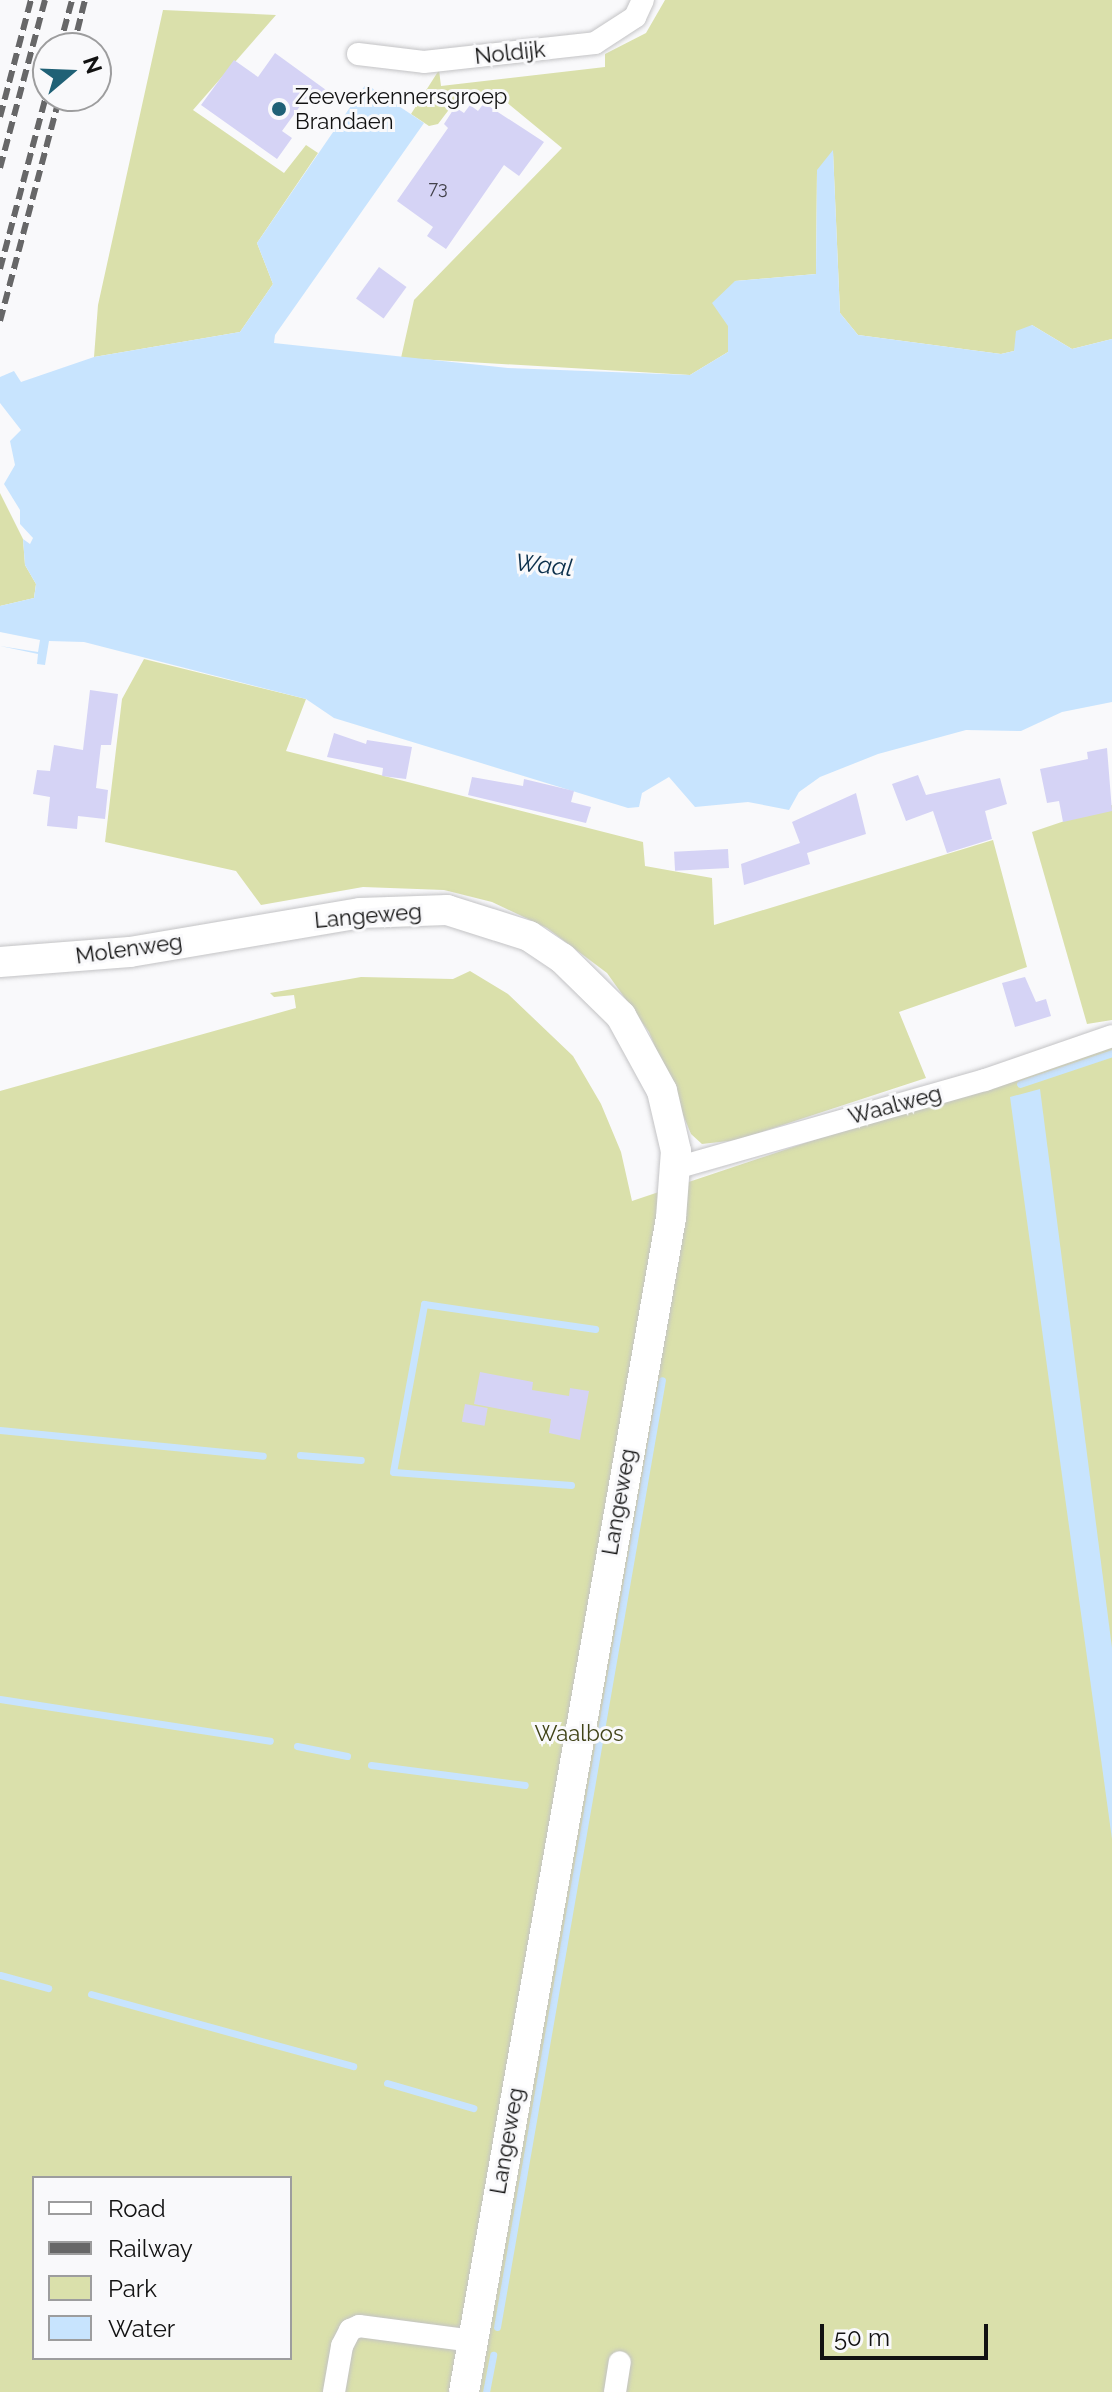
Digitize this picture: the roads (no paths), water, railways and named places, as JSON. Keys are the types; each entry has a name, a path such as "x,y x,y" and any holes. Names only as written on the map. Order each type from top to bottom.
{"main road":[{"name":"Langeweg","path":"258,929 409,908 447,910 529,936 593,985 637,1040 662,1091 676,1168 464,2392"},
{"name":"Molenweg","path":"0,962 130,952 258,929"}],"street":[{"name":"Noldijk","path":"358,54 424,62 595,43 635,17 643,0"},
{"name":"Waalweg","path":"676,1168 971,1084 1112,1036"},
{"path":"334,2392 342,2346 350,2330 359,2326 473,2341"},
{"path":"615,2392 620,2362"}],"water":[{"name":"Waal","path":"366,84 424,123 275,335 274,343 508,368 690,375 728,352 728,326 712,303 735,281 816,274 817,170 833,150 840,313 858,335 1001,354 1014,351 1016,331 1032,325 1072,349 1112,339 1112,702 1062,712 1021,731 966,730 878,754 820,777 799,792 789,810 748,802 695,807 669,777 642,793 639,807 628,808 334,718 306,699 84,642 49,641 45,665 37,664 38,654 0,646 38,652 40,640 0,632 0,606 34,598 36,584 25,565 23,539 30,544 33,538 20,524 20,510 4,484 15,465 10,441 21,430 0,403 0,377 14,371 21,382 94,357 240,332 273,284 257,243"},
{"path":"1040,1089 1112,1648 1112,1839 1010,1097"}],"waterway":[{"path":"1020,1084 1112,1053"},
{"path":"571,1485 393,1472 424,1304 595,1329"},
{"path":"497,2327 662,1380"},
{"path":"0,1430 263,1456"},
{"path":"300,1455 361,1460"},
{"path":"0,1699 270,1741"},
{"path":"297,1746 347,1756"},
{"path":"371,1765 525,1785"},
{"path":"0,1975 48,1988"},
{"path":"91,1994 353,2066"},
{"path":"387,2083 473,2108"},
{"path":"486,2392 493,2355"}],"railway":[{"path":"0,117 31,0"},
{"path":"0,168 45,0"},
{"path":"63,32 72,0"},
{"path":"77,32 85,0"},
{"path":"0,269 42,112"},
{"path":"0,321 56,112"}],"place":[{"name":"Zeeverkennersgroep Brandaen","path":"279,109"}],"park label":[{"name":"Waalbos","path":"579,1734"}]}
